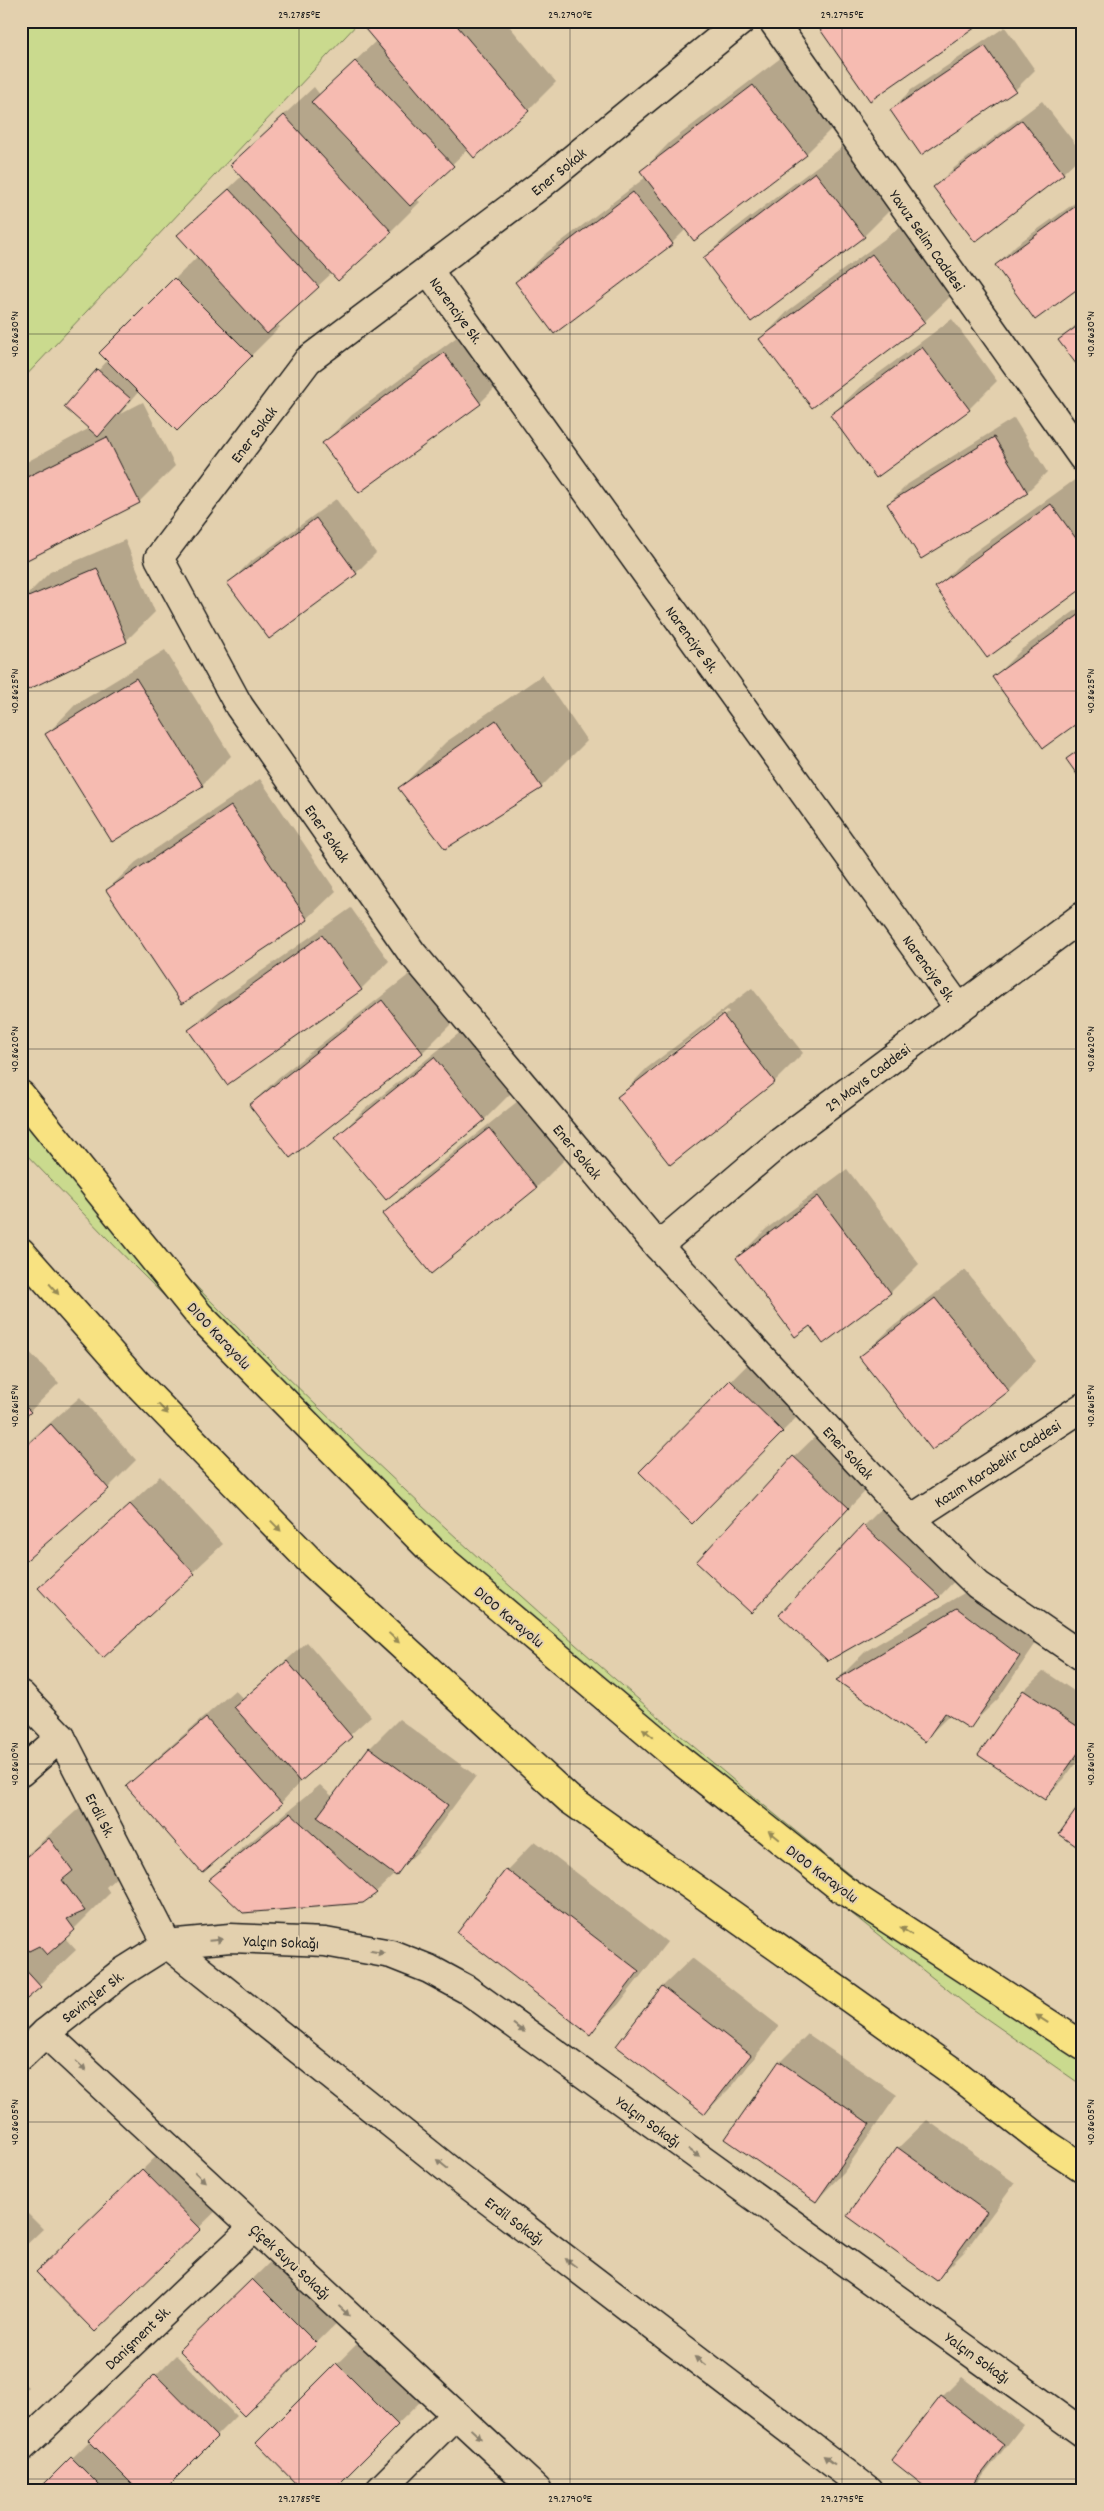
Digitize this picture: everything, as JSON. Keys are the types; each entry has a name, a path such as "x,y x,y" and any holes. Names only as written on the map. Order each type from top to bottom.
{"highway":[{"name":"D100 Karayolu","path":"21,1095 199,1315 430,1549 680,1760 842,1889 1083,2046"},
{"path":"21,1252 135,1381 313,1564 569,1799 959,2076 1083,2174"},
{"path":"1048,2145 1083,2168"}],"street":[{"name":"Ener Sokak","path":"741,21 542,184 308,360 158,558 239,706 412,953 658,1246 911,1519 978,1584 1083,1657"},
{"name":"Yavuz Selim Caddesi","path":"773,21 1083,458"},
{"name":"Narenciye Sk.","path":"428,270 958,1007"},
{"name":"29 Mayıs Caddesi","path":"658,1246 778,1143 958,1007 1083,916"},
{"name":"Kazım Karabekir Caddesi","path":"911,1519 1083,1407"},
{"name":"Erdil Sk.","path":"21,1695 61,1737 167,1944"},
{"path":"21,1772 61,1737"},
{"name":"Yalçın Sokağı","path":"167,1944 230,1938 325,1942 391,1954 429,1968 466,1989 1083,2433"},
{"name":"Sevinçler Sk.","path":"21,2056 45,2033 120,1973 167,1944"},
{"name":"Erdil Sokağı","path":"167,1944 458,2177 868,2490"},
{"name":"Çiçek Suyu Sokağı","path":"45,2033 537,2490"},
{"name":"Danişment Sk.","path":"21,2448 254,2227"},
{"path":"380,2490 455,2415"}],"green space":[{"path":"21,21 360,21 21,381"},
{"path":"21,1107 194,1284 311,1400 430,1513 539,1612 684,1739 784,1821 884,1902 1083,2054 1083,2086 967,2005 731,1818 314,1444 136,1268 21,1149"}],"building":[{"path":"362,21 453,21 529,111 474,158 360,23"},
{"path":"829,21 972,21 976,27 870,101 819,28"},
{"path":"985,46 1016,91 921,155 890,110"},
{"path":"355,61 454,166 410,206 311,102"},
{"path":"753,85 807,155 694,241 640,171"},
{"path":"284,115 392,232 338,281 230,165"},
{"path":"1022,120 1064,174 975,242 933,187"},
{"path":"815,172 865,237 751,322 703,258"},
{"path":"229,189 319,287 267,334 177,235"},
{"path":"633,192 673,244 554,334 515,282"},
{"path":"1080,203 1083,207 1083,285 1035,320 995,265"},
{"path":"872,254 925,323 812,408 759,339"},
{"path":"174,278 252,356 177,431 99,353"},
{"path":"1083,322 1083,373 1058,340"},
{"path":"922,347 970,410 876,478 830,415"},
{"path":"444,353 481,404 359,493 322,443"},
{"path":"97,369 131,399 98,437 64,407"},
{"path":"107,437 140,503 21,563 21,480"},
{"path":"994,437 1028,493 921,559 887,504"},
{"path":"1051,504 1083,548 1083,588 987,658 935,587"},
{"path":"316,518 357,574 269,639 227,583"},
{"path":"97,568 127,642 21,693 21,600"},
{"path":"1083,612 1083,719 1043,748 992,677"},
{"path":"136,678 203,786 112,842 45,734"},
{"path":"496,720 542,788 445,849 398,788"},
{"path":"1083,747 1083,783 1066,759"},
{"path":"231,806 308,920 182,1004 106,890"},
{"path":"322,935 362,990 227,1085 188,1030"},
{"path":"382,1000 423,1053 290,1158 249,1105"},
{"path":"723,1015 775,1082 670,1165 617,1097"},
{"path":"434,1057 485,1120 386,1200 334,1138"},
{"path":"489,1128 537,1188 431,1274 382,1214"},
{"path":"818,1196 891,1293 823,1344 810,1326 795,1337 736,1258"},
{"path":"935,1298 1009,1391 932,1450 859,1357"},
{"path":"730,1380 783,1432 692,1524 639,1472"},
{"path":"21,1402 31,1412 21,1421"},
{"path":"51,1424 109,1489 21,1565 21,1450"},
{"path":"793,1456 849,1508 751,1613 696,1562"},
{"path":"130,1504 195,1574 103,1658 38,1588"},
{"path":"863,1525 940,1597 828,1661 779,1615"},
{"path":"957,1608 1020,1656 970,1729 945,1713 925,1742 836,1680"},
{"path":"287,1661 352,1737 300,1782 234,1707"},
{"path":"1023,1690 1083,1730 1083,1746 1045,1800 978,1755"},
{"path":"206,1718 282,1804 202,1873 126,1786"},
{"path":"369,1747 448,1805 396,1876 317,1817"},
{"path":"1083,1800 1083,1851 1059,1834"},
{"path":"290,1813 377,1893 363,1903 243,1913 208,1880"},
{"path":"49,1838 73,1871 62,1880 85,1911 67,1919 75,1930 47,1955 39,1946 29,1951 21,1938 21,1862"},
{"path":"506,1869 639,1971 590,2035 457,1933"},
{"path":"21,1965 41,1987 21,2004"},
{"path":"662,1986 751,2055 705,2114 616,2046"},
{"path":"779,2061 870,2124 816,2202 725,2139"},
{"path":"897,2147 987,2212 937,2281 847,2216"},
{"path":"142,2169 201,2229 95,2332 36,2272"},
{"path":"252,2279 317,2344 244,2416 179,2350"},
{"path":"336,2363 398,2425 333,2490 302,2490 256,2443"},
{"path":"155,2374 217,2437 164,2490 138,2490 88,2440"},
{"path":"941,2396 1004,2445 969,2490 929,2490 891,2460"},
{"path":"71,2457 104,2490 38,2490"}]}
